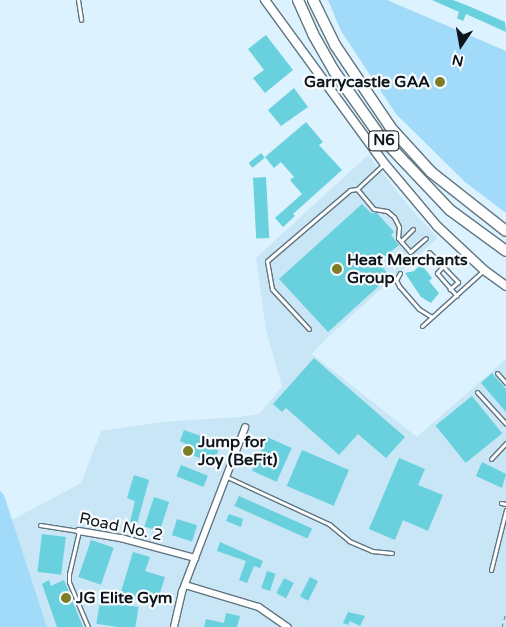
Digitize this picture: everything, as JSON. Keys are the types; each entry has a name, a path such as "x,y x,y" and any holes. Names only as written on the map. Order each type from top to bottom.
{"highway":[{"name":"N6","path":"298,0 313,34 334,71 380,136 450,210 506,252"},
{"name":"N6","path":"313,0 335,45 356,80 391,128 431,172 506,230"}],"street":[{"path":"265,0 384,163 437,226 484,270 506,286"},
{"path":"174,627 185,585 225,475 245,428"},
{"name":"Road No. 2","path":"79,531 121,538 195,558"},
{"path":"185,585 259,607 288,627"}],"lane":[{"path":"78,0 81,20"},
{"path":"309,329 272,289 267,261 350,190 357,189 384,163"},
{"path":"357,189 374,209 388,212 394,217 397,221 398,238 410,252 426,238"},
{"path":"400,241 413,229"},
{"path":"429,252 458,282 450,290"},
{"path":"442,266 437,273 456,296"},
{"path":"422,326 484,270"},
{"path":"400,273 396,280 399,286 419,308 432,317"},
{"path":"498,373 506,382"},
{"path":"477,392 506,424"},
{"path":"491,459 506,443"},
{"path":"225,475 329,524 350,541 372,551 392,553"},
{"path":"501,503 506,504"},
{"path":"491,570 506,510"},
{"name":"Road No. 2","path":"40,525 79,531"},
{"path":"79,531 69,574 69,582 88,627"}],"path":[{"path":"502,627 506,612"}],"shaded area":[{"name":"Garrycastle GAA","path":"328,0 387,0 506,51 506,213 465,182 396,114 341,31"},
{"path":"368,155 412,210 438,238 330,335 312,354 417,437 506,359 506,627 47,627 12,520 81,483 101,431 163,422 259,414 282,387 266,330 256,258"},
{"path":"0,491 4,495 47,627 0,627"}],"building":[{"path":"432,0 453,0 471,7 505,22 506,32 466,14 463,21 457,18 459,12"},
{"path":"266,35 293,70 265,93 253,78 264,70 248,49"},
{"path":"294,88 308,107 281,126 268,110"},
{"path":"306,122 323,142 319,145 342,170 293,214 295,216 283,227 275,218 302,194 290,180 294,177 281,162 274,168 265,157"},
{"path":"261,153 265,158 252,168 249,163"},
{"path":"266,177 269,238 256,239 253,178"},
{"name":"Heat Merchants Group","path":"362,204 371,213 377,213 394,232 391,235 399,245 378,262 390,276 328,332 279,279"},
{"path":"421,264 432,278 429,281 439,293 431,303 421,297 405,273 414,271"},
{"path":"314,358 405,437 386,458 358,434 339,455 286,408 282,412 273,404"},
{"path":"492,373 506,389 506,412 481,383"},
{"path":"472,396 502,433 466,463 435,426"},
{"path":"184,430 221,443 214,463 183,452 186,444 180,441"},
{"path":"267,437 292,448 277,482 252,471"},
{"path":"302,450 349,470 334,506 287,486"},
{"path":"399,458 425,469 418,485 443,495 428,531 403,520 395,540 369,529"},
{"path":"482,462 506,474 502,488 476,476"},
{"path":"181,465 208,476 203,487 177,476"},
{"path":"134,475 149,480 137,524 130,522 135,501 127,498"},
{"path":"239,496 312,529 308,539 235,506"},
{"path":"154,497 169,502 160,531 144,526"},
{"path":"229,514 243,519 241,527 226,521"},
{"path":"177,519 197,525 192,541 172,535"},
{"path":"42,534 66,537 61,575 37,572"},
{"path":"91,540 114,548 101,585 78,577"},
{"path":"220,542 263,561 260,568 254,566 247,583 239,580 246,561 217,551"},
{"path":"133,552 150,557 145,571 165,577 158,599 139,592 136,600 120,595"},
{"path":"267,571 276,574 270,591 261,588"},
{"path":"310,577 318,581 308,601 300,597"},
{"path":"284,578 294,583 286,598 276,593"},
{"path":"49,580 51,586 64,580 83,627 57,627 42,584"},
{"path":"100,601 139,607 135,627 117,627 96,624"},
{"path":"348,612 365,616 360,626 350,621 348,625 343,623"},
{"path":"226,613 240,616 237,627 204,627 206,619 224,623"}],"place":[{"name":"Garrycastle GAA","path":"440,82"},
{"name":"Heat Merchants Group","path":"337,269"},
{"name":"Jump for Joy (BeFit)","path":"188,451"},
{"name":"JG Elite Gym","path":"66,598"}]}
